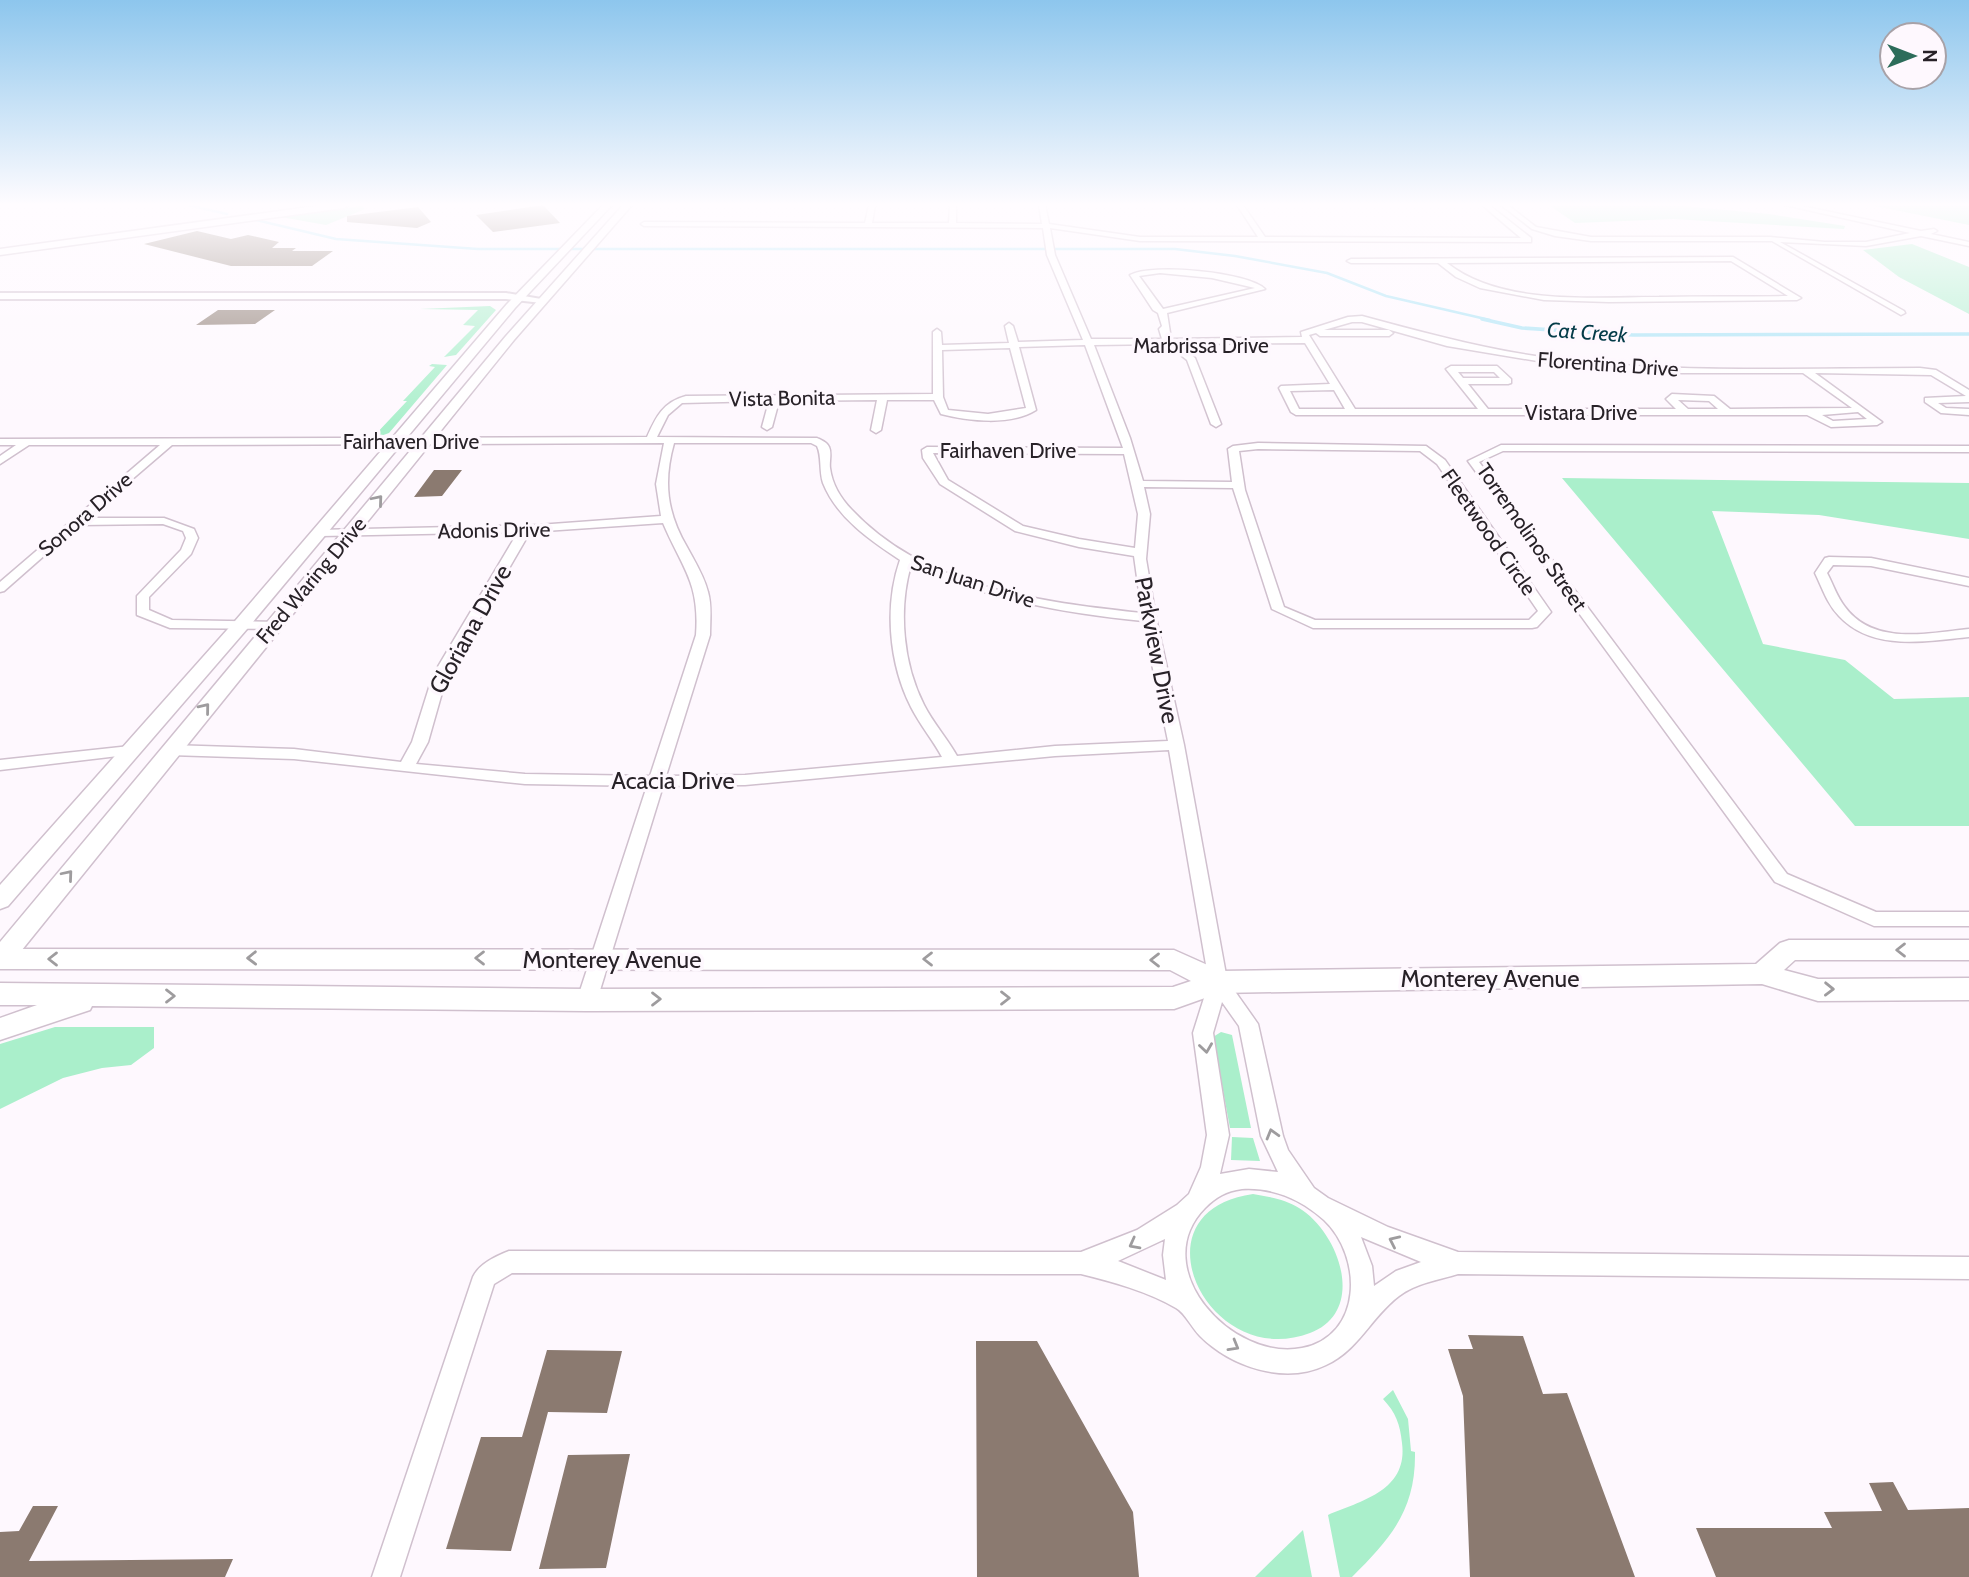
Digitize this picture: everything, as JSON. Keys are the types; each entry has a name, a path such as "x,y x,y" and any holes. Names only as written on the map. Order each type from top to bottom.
{"main road":[{"name":"Fred Waring Drive","path":"0,900 241,625 536,279"},
{"name":"Fred Waring Drive","path":"0,959 562,279"},
{"path":"452,409 452,395 473,366 464,361"},
{"path":"170,750 159,746 160,736 191,700 202,669"},
{"path":"100,836 109,805 139,766 140,760 130,751"},
{"path":"1762,974 1789,950 1969,950"},
{"name":"Monterey Avenue","path":"0,959 1174,960 1218,982"},
{"name":"Monterey Avenue","path":"0,994 587,1000 1174,998 1218,982 1762,974 1818,990 1969,989"},
{"path":"0,1029 101,996"}],"street":[{"name":"Parkview Drive","path":"1061,279 1090,344 1129,451 1138,487 1143,514 1141,553 1149,618 1176,745 1218,982"},
{"path":"1136,279 1156,308 1162,312 1216,424"},
{"path":"1162,312 1261,289 1226,279"},
{"path":"1465,279 1508,292 1560,299 1797,298 1766,279"},
{"path":"1840,279 1901,313"},
{"path":"0,296 542,300"},
{"path":"0,301 517,299"},
{"name":"Florentina Drive","path":"1308,339 1356,319 1488,352 1585,365 1660,370 1933,372 1969,397"},
{"path":"937,332 938,397 944,412 956,415 1004,415 1031,410 1009,327"},
{"path":"1308,339 1352,412"},
{"name":"Marbrissa Drive","path":"937,348 1278,342 1308,339"},
{"name":"Marbrissa Drive","path":"1236,343 1266,348 1278,342"},
{"path":"1461,381 1508,381 1497,369 1451,369 1485,412"},
{"path":"1804,370 1860,409"},
{"name":"Vistara Drive","path":"1337,387 1284,388 1296,412 1352,412 1485,412 1685,412 1728,412 1810,412 1849,412 1860,409 1877,422 1831,424 1825,423 1810,412"},
{"path":"876,430 883,397"},
{"name":"Vista Bonita","path":"650,441 667,406 673,401 938,397"},
{"path":"1685,412 1672,397 1711,398 1728,412"},
{"path":"1969,397 1928,400 1944,411 1969,412"},
{"path":"767,427 775,398"},
{"path":"587,1000 704,635 705,595 699,578 667,519 661,478 670,440"},
{"name":"Fairhaven Drive","path":"0,442 813,440 821,444"},
{"name":"Sonora Drive","path":"0,588 170,441"},
{"path":"0,461 27,442"},
{"name":"San Juan Drive","path":"821,444 825,449 825,475 837,500 874,538 906,561 998,593 1080,611 1149,618"},
{"name":"Fleetwood Circle","path":"1258,446 1422,448 1441,462 1545,612 1532,624 1313,624 1278,609 1239,488 1233,449 1258,446"},
{"name":"Torremolinos Street","path":"1969,449 1501,448 1473,461 1781,878 1874,919 1969,919"},
{"name":"Fairhaven Drive","path":"1129,451 928,450 928,458 944,482 1019,529 1079,543 1141,553"},
{"path":"1138,487 1239,488"},
{"name":"Adonis Drive","path":"321,532 525,530 596,527 667,519"},
{"path":"76,522 164,521 188,529 192,538 187,551 144,596 142,612 170,624 274,625"},
{"name":"Gloriana Drive","path":"406,768 420,742 440,675 525,530"},
{"path":"906,561 899,580 900,658 916,704 952,761"},
{"path":"1969,582 1871,562 1829,561 1821,573 1844,614 1875,635 1918,640 1969,633"},
{"name":"Acacia Drive","path":"170,750 294,754 525,779 656,781 745,780 1055,751 1176,745"},
{"path":"0,765 130,751"},
{"path":"1218,982 1248,1024 1272,1136 1279,1155 1306,1193"},
{"path":"1081,1263 1118,1252 1183,1215 1199,1196 1212,1167 1218,1135 1203,1034 1218,982"},
{"path":"1199,1196 1222,1183 1249,1178 1278,1181 1306,1193 1330,1212 1350,1236 1362,1264 1364,1296 1355,1325"},
{"path":"1330,1212 1409,1248 1458,1262 1969,1268"},
{"path":"1183,1215 1174,1240 1174,1269 1185,1300 1207,1328 1237,1350 1271,1361 1306,1360 1335,1348 1389,1288 1416,1275 1458,1262"},
{"path":"386,1577 485,1277 509,1262 1081,1263 1121,1273 1185,1300"}],"green space":[{"path":"1902,279 1969,279 1969,314"},
{"path":"490,306 496,310 456,355 444,357 475,326 463,325 478,310 420,309"},
{"path":"447,365 389,433 375,438 407,401 403,401 435,367 429,366"},
{"path":"1562,478 1969,483 1969,539 1819,515 1712,511 1763,644 1845,660 1894,699 1969,697 1969,826 1855,826"},
{"path":"55,1027 154,1027 154,1048 131,1065 102,1068 63,1078 0,1109 0,1044"},
{"path":"1221,1032 1232,1035 1251,1128 1230,1128 1213,1037"},
{"path":"1232,1137 1253,1138 1260,1161 1231,1160"},
{"path":"1253,1194 1283,1200 1299,1208 1314,1220 1336,1253 1342,1291 1338,1308 1328,1323 1310,1333 1273,1339 1241,1330 1215,1311 1197,1285 1190,1256 1196,1228 1216,1206"},
{"path":"1393,1390 1408,1419 1411,1451 1415,1452 1411,1491 1406,1507 1389,1536 1352,1577 1340,1577 1328,1515 1381,1491 1398,1472 1402,1459 1400,1430 1397,1419 1383,1399"},
{"path":"1303,1530 1312,1577 1255,1577"}],"building":[{"path":"218,310 275,310 255,324 196,325"},
{"path":"434,470 462,470 442,496 414,497"},
{"path":"1468,1335 1523,1336 1543,1394 1567,1393 1635,1577 1470,1577 1463,1396 1448,1349 1473,1349"},
{"path":"976,1341 1037,1341 1133,1512 1139,1577 977,1577"},
{"path":"547,1350 622,1351 607,1413 548,1412 511,1551 446,1549 481,1437 522,1437"},
{"path":"630,1454 606,1568 539,1569 568,1455"},
{"path":"1893,1482 1908,1510 1969,1508 1969,1577 1716,1577 1696,1528 1832,1528 1824,1512 1882,1511 1869,1483"},
{"path":"33,1506 58,1506 29,1561 233,1559 225,1577 0,1577 0,1532 19,1531"}],"waterway":[{"name":"Cat Creek","path":"1341,279 1386,296 1490,320"},
{"name":"Cat Creek","path":"1482,319 1522,328 1633,335 1969,334"}]}
